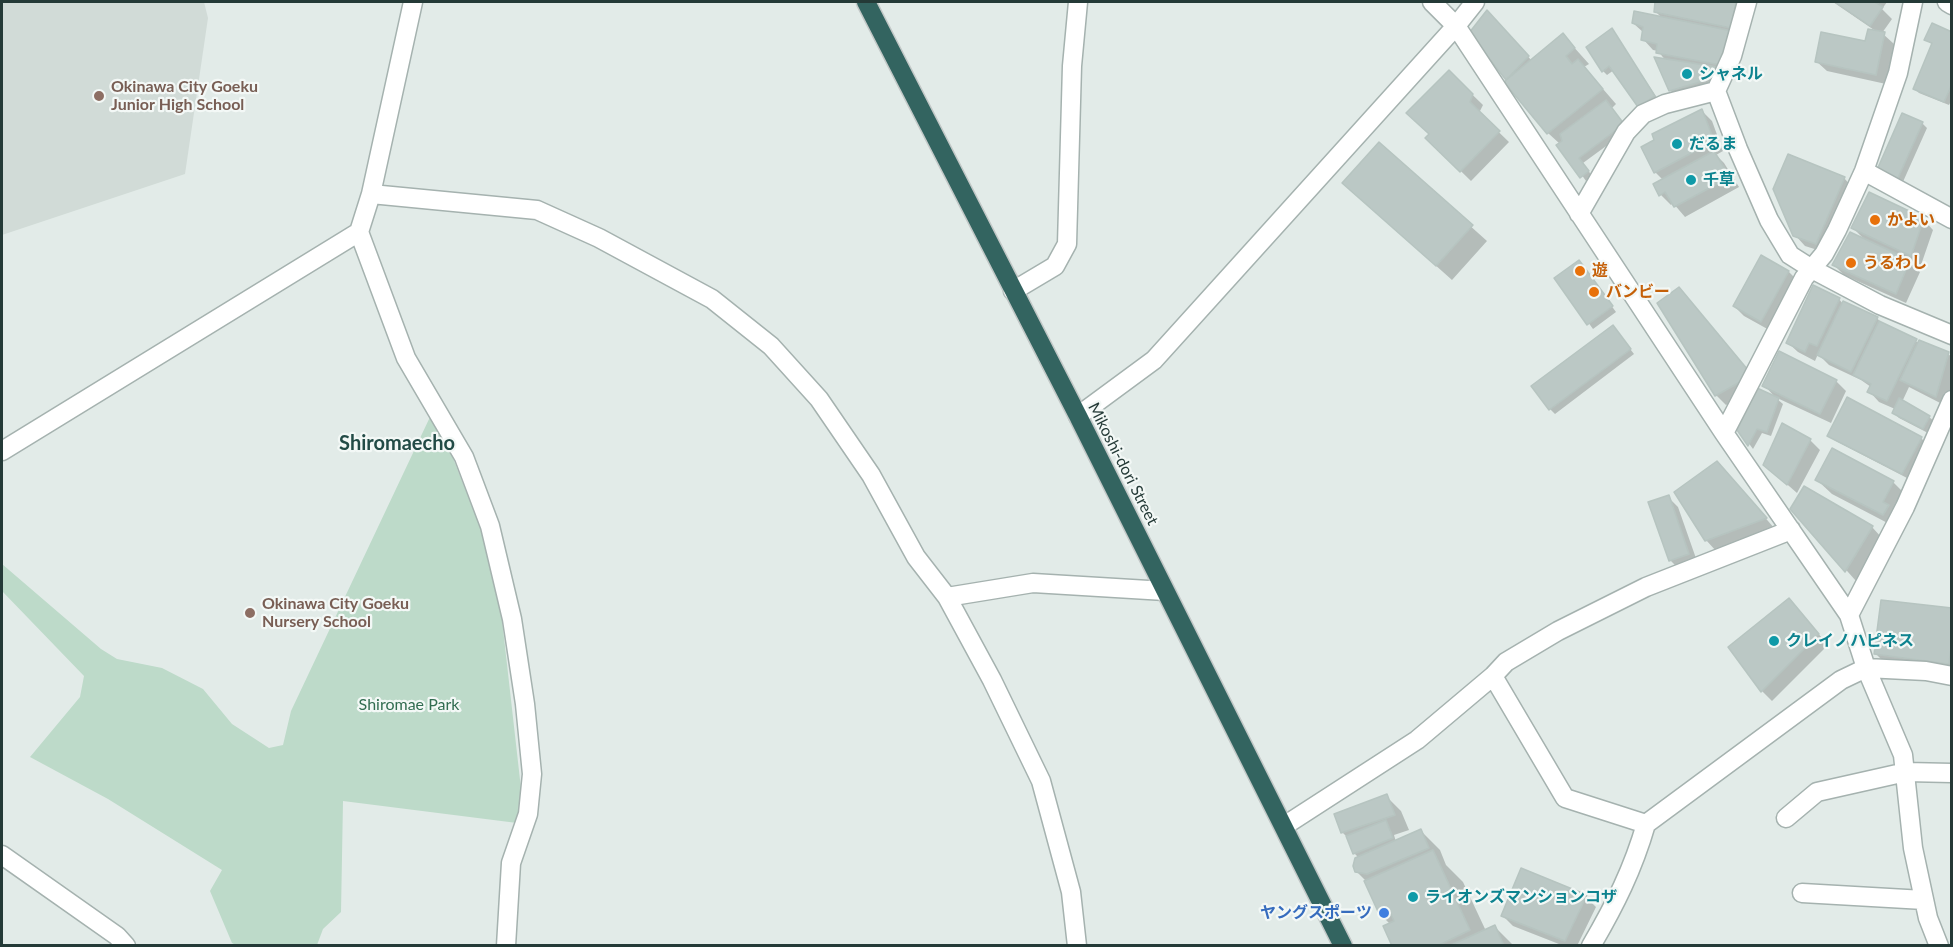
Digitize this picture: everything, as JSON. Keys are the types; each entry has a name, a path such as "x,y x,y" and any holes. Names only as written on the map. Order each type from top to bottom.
{"highway":[{"name":"Mikoshi-dori Street","path":"866,2 1078,416 1343,945"}],"street":[{"path":"413,2 371,194 359,232 406,358 464,457 490,526 512,619 525,704 532,774 528,814 511,863 506,945"},
{"path":"1013,291 1055,266 1067,244 1072,66 1078,2"},
{"path":"1432,2 1456,26 1724,433 1849,615 1866,668 1904,755 1913,848 1928,918 1939,945"},
{"path":"1078,416 1154,360 1456,26 1474,2"},
{"path":"1747,2 1732,56 1716,91 1768,220 1790,255 1812,269 1880,305 1952,335"},
{"path":"1724,433 1804,278 1824,254 1837,230 1863,171 1898,73 1913,2"},
{"path":"1947,2 1952,5"},
{"path":"1579,214 1626,132 1643,114 1665,104 1716,91"},
{"path":"1863,171 1952,219"},
{"path":"371,194 537,210 599,238 712,299 771,346 819,399 871,475 916,557 947,597 992,680 1041,781 1071,892 1077,945"},
{"path":"2,451 359,232"},
{"path":"1849,615 1905,507 1952,400"},
{"path":"1284,826 1416,740 1493,676 1506,662 1558,631 1646,587 1791,530"},
{"path":"947,597 1033,583 1165,591"},
{"path":"1591,945 1617,901 1637,858 1646,824 1841,680 1866,668 1926,671 1952,676"},
{"path":"1493,676 1564,798 1646,824"},
{"path":"1786,818 1817,792 1906,772 1952,773"},
{"path":"2,855 117,936 126,945"},
{"path":"1802,893 1924,900"}],"shaded area":[{"name":"Okinawa City Goeku Junior High School","path":"2,2 204,2 208,18 185,174 2,235"}],"green space":[{"name":"Shiromae Park","path":"430,417 453,458 480,527 502,620 525,824 343,801 341,912 323,929 317,945 238,946 232,943 210,891 222,870 108,799 30,757 80,697 84,676 2,591 2,564 101,649 117,659 162,668 203,689 232,724 269,748 283,745 291,711"}],"building":[{"path":"1655,2 1736,2 1731,28 1654,12"},
{"path":"1835,2 1875,2 1883,7 1870,26"},
{"path":"1487,10 1529,56 1506,80 1469,33"},
{"path":"1634,11 1732,31 1721,65 1656,53 1657,44 1641,40 1643,27 1632,23"},
{"path":"1932,23 1952,32 1952,84 1944,102 1913,89 1932,43 1924,40"},
{"path":"1612,28 1655,96 1638,107 1609,66 1602,72 1586,47"},
{"path":"1868,29 1885,32 1876,75 1815,62 1821,32 1865,41"},
{"path":"1563,33 1575,48 1566,56 1572,64 1578,59 1603,89 1547,134 1504,82"},
{"name":"シャネル","path":"1654,57 1717,67 1707,80 1669,91"},
{"path":"1449,70 1473,94 1470,102 1500,131 1460,172 1425,138 1429,134 1406,113"},
{"path":"1606,100 1624,124 1579,158 1589,171 1580,178 1556,145 1562,141 1560,134"},
{"name":"だるま","path":"1702,109 1714,141 1654,173 1641,147 1654,140 1652,134"},
{"path":"1902,113 1923,122 1897,180 1876,172"},
{"path":"1379,142 1473,225 1436,266 1342,183"},
{"name":"千草","path":"1714,151 1730,177 1674,207 1665,192 1659,196 1653,184"},
{"path":"1788,154 1845,177 1816,244 1793,236 1773,189"},
{"path":"1869,192 1924,218 1911,256 1851,228"},
{"path":"1850,232 1910,260 1896,294 1832,265"},
{"path":"1761,255 1789,271 1761,322 1733,306"},
{"path":"1579,260 1613,306 1587,325 1554,278"},
{"path":"1813,285 1840,298 1817,346 1809,343 1805,352 1786,343"},
{"path":"1679,287 1748,370 1747,378 1715,396 1657,303"},
{"path":"1843,301 1878,317 1851,372 1817,355"},
{"path":"1879,321 1917,339 1887,401 1867,392 1871,384 1853,375"},
{"path":"1613,325 1631,349 1549,410 1531,386"},
{"path":"1919,340 1949,352 1936,397 1900,380"},
{"path":"1779,351 1837,380 1820,414 1762,386"},
{"path":"1757,388 1779,398 1767,432 1757,429 1748,446 1737,430"},
{"path":"1847,397 1922,437 1902,474 1827,436"},
{"path":"1899,398 1930,416 1923,429 1892,413"},
{"path":"1782,423 1811,439 1787,485 1763,465"},
{"path":"1832,448 1894,481 1883,502 1889,505 1883,515 1815,480"},
{"path":"1717,461 1767,518 1705,541 1674,492"},
{"path":"1804,486 1873,526 1845,572 1790,509"},
{"path":"1669,495 1689,554 1669,561 1648,502"},
{"name":"クレイノハピネス","path":"1789,598 1819,634 1761,692 1728,647"},
{"path":"1881,600 1952,608 1949,664 1874,654"},
{"path":"1387,794 1395,815 1341,833 1334,814"},
{"path":"1386,820 1393,838 1353,854 1346,836"},
{"path":"1421,829 1429,848 1367,874 1355,872 1353,866 1355,858"},
{"name":"ライオンズマンションコザ","path":"1433,850 1470,930 1437,946 1392,946 1383,926 1394,921 1390,912 1380,916 1364,881"},
{"path":"1521,868 1587,895 1565,941 1501,916"},
{"path":"1495,925 1504,946 1449,946"}],"place":[{"name":"シャネル","path":"1687,74"},
{"name":"Okinawa City Goeku Junior High School","path":"99,96"},
{"name":"だるま","path":"1677,144"},
{"name":"千草","path":"1691,180"},
{"name":"かよい","path":"1875,220"},
{"name":"うるわし","path":"1851,263"},
{"name":"遊","path":"1580,271"},
{"name":"バンビー","path":"1594,292"},
{"name":"Okinawa City Goeku Nursery School","path":"250,613"},
{"name":"クレイノハピネス","path":"1774,641"},
{"name":"ライオンズマンションコザ","path":"1413,897"},
{"name":"ヤングスポーツ","path":"1384,913"}],"district":[{"name":"Shiromaecho","path":"397,444"}]}
